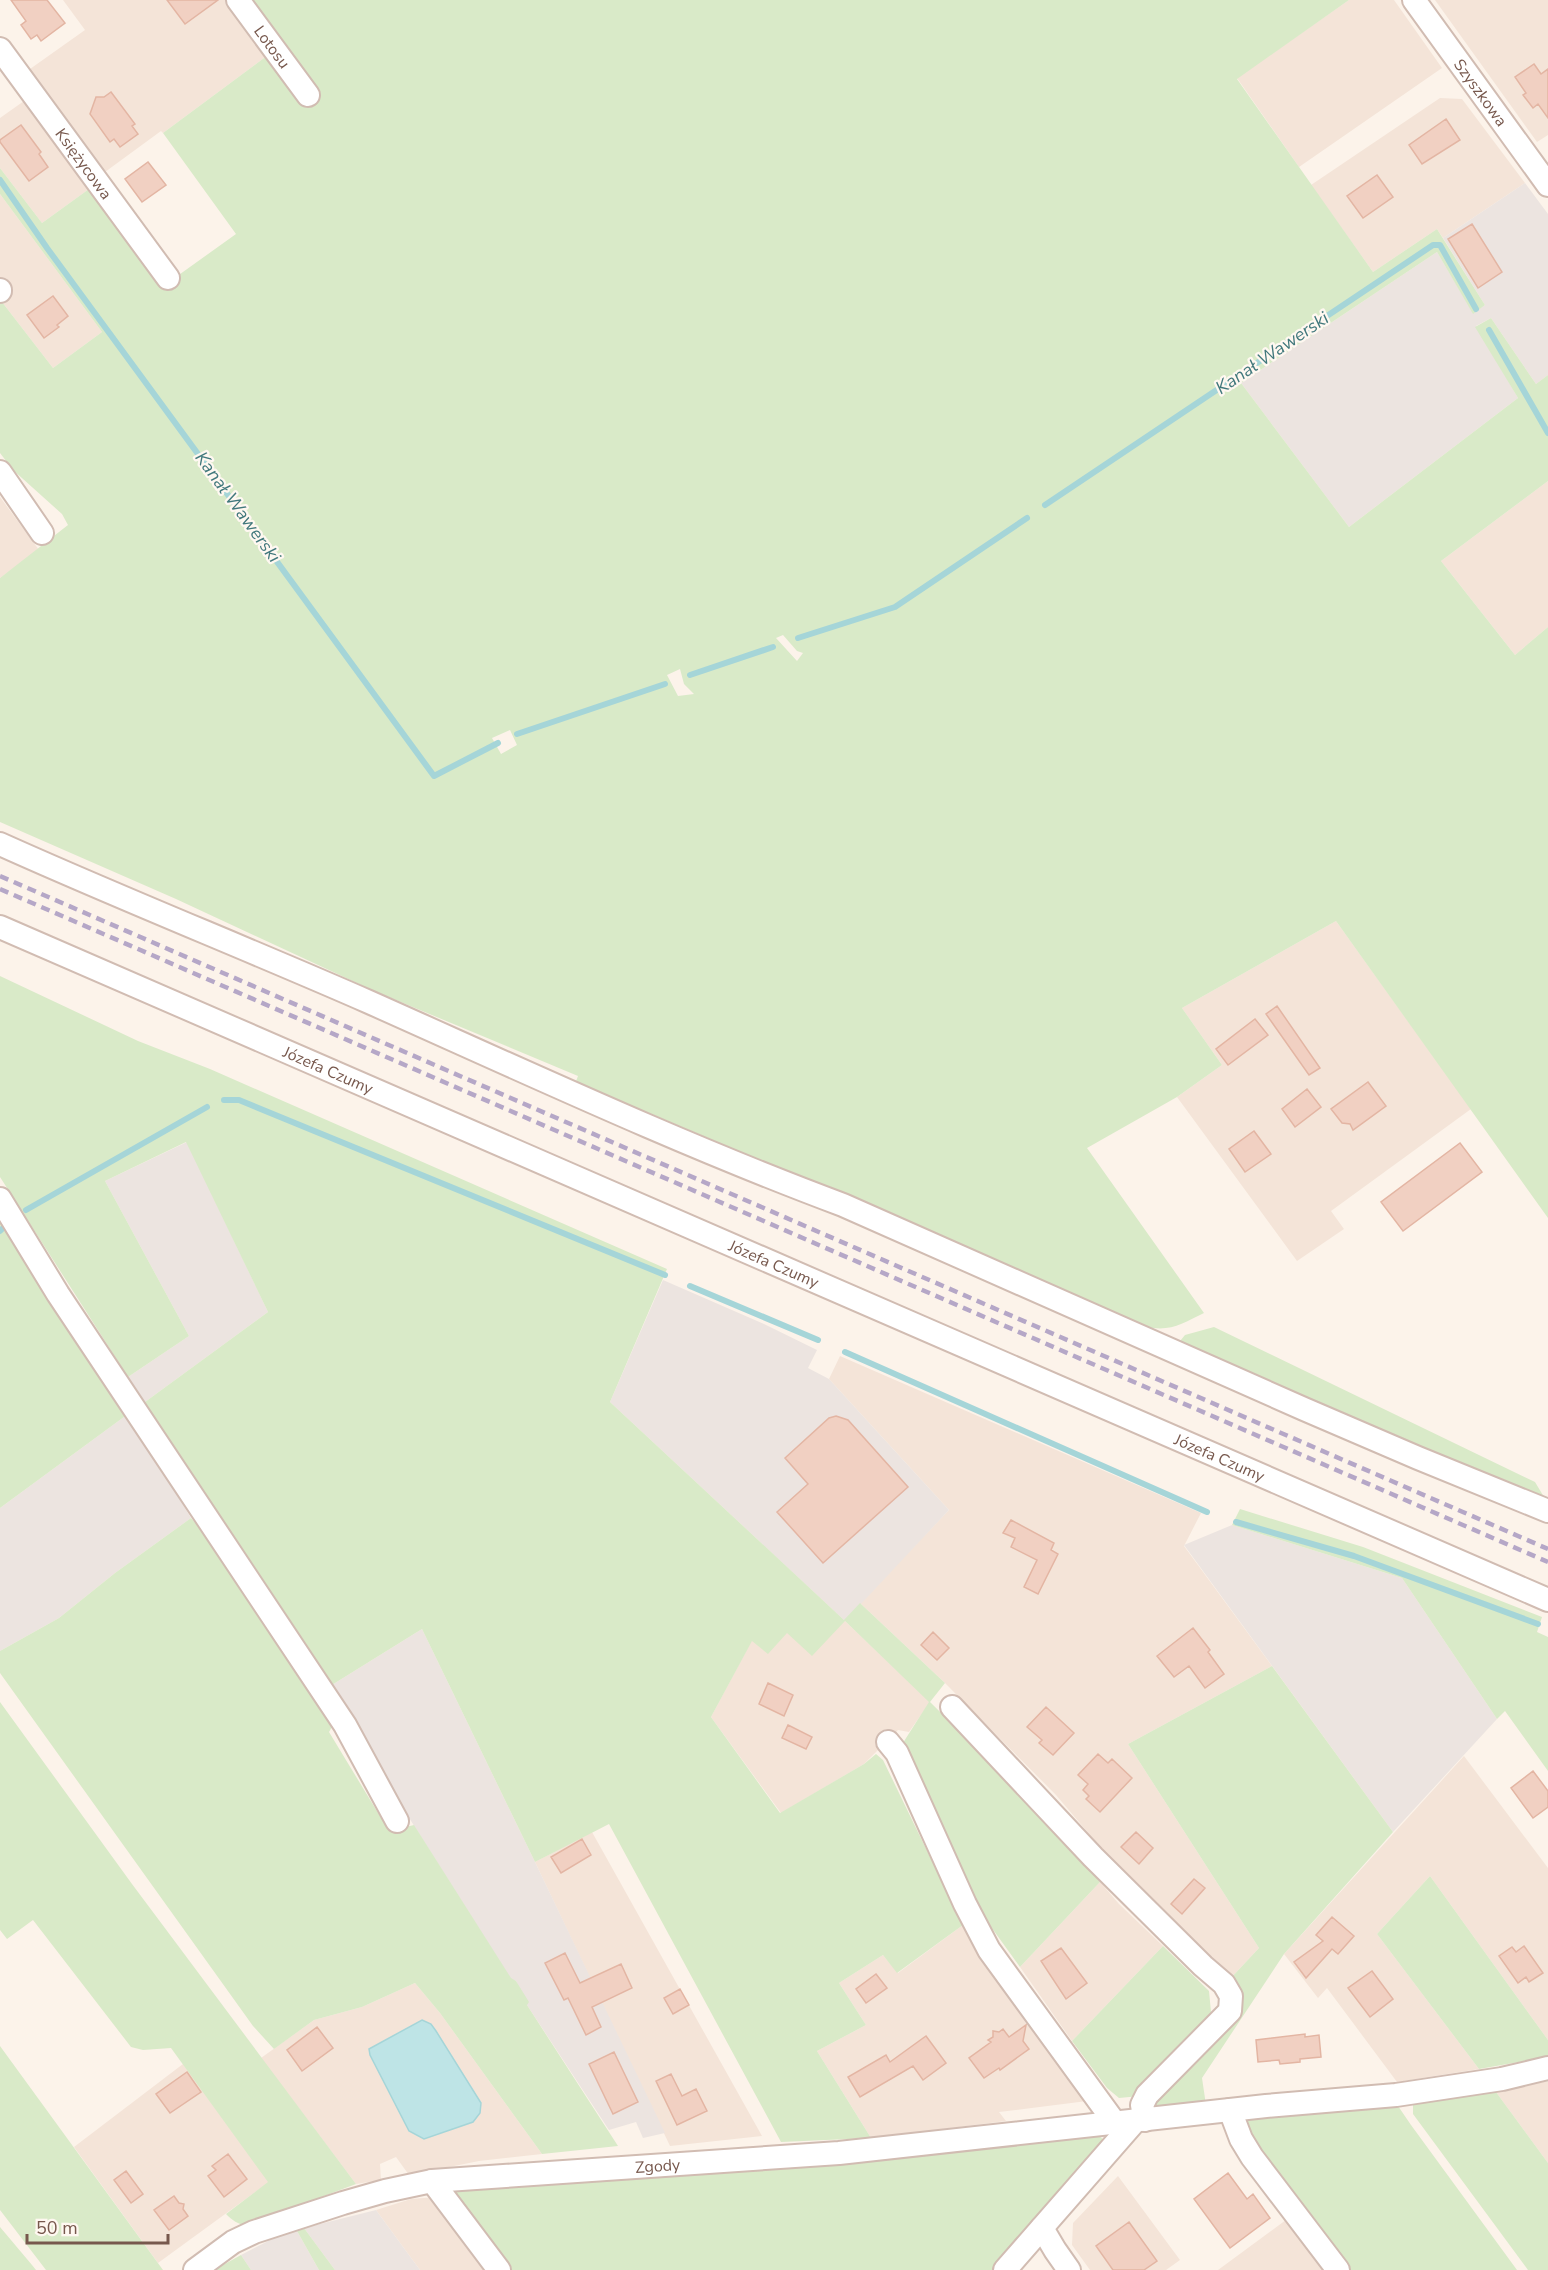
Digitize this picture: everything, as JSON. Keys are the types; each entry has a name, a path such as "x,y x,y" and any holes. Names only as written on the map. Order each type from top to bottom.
{"street":[{"name":"Lotosu","path":"238,0 308,95"},
{"name":"Szyszkowa","path":"1414,0 1540,157 1548,185"},
{"name":"Księżycowa","path":"0,49 168,278"},
{"path":"0,472 42,533"},
{"path":"0,844 370,1003 561,1089 765,1176 843,1205 1356,1431 1548,1511"},
{"name":"Józefa Czumy","path":"0,927 1548,1600"},
{"path":"0,1199 58,1294 345,1725 397,1821"},
{"path":"952,1707 1093,1857 1224,1984 1231,1996 1230,2011 1147,2095 1132,2121 1005,2270"},
{"path":"888,1742 897,1753 965,1904 989,1950 1132,2121"},
{"name":"Zgody","path":"195,2270 233,2242 254,2232 353,2200 432,2181 839,2153 1230,2110 1396,2095 1502,2079 1548,2068"},
{"path":"1230,2110 1241,2139 1252,2157 1338,2270"},
{"path":"432,2181 499,2270"},
{"path":"1042,2228 1054,2250 1069,2270"}],"shaded area":[{"path":"63,0 227,0 268,55 163,133 161,131 105,172 30,69 85,30"},
{"path":"1349,0 1394,0 1442,68 1299,167 1237,78"},
{"path":"1435,0 1548,0 1548,135 1537,142"},
{"path":"1440,98 1462,99 1525,183 1443,238 1437,229 1373,272 1311,185"},
{"path":"24,101 89,189 42,223 0,168 0,118"},
{"path":"1525,183 1548,214 1548,375 1536,384 1491,318 1476,326 1518,398 1349,527 1241,383 1437,252 1473,313 1485,305 1443,238"},
{"path":"0,194 102,332 53,368 2,302 8,299 0,287"},
{"path":"1548,481 1548,627 1515,655 1441,561"},
{"path":"0,497 39,550 0,578"},
{"path":"1336,921 1471,1109 1331,1211 1344,1229 1297,1261 1177,1097 1222,1065 1182,1008"},
{"path":"187,1142 268,1312 145,1402 128,1377 189,1336 105,1181"},
{"path":"663,1280 817,1350 808,1368 829,1379 949,1510 845,1621 610,1402"},
{"path":"840,1356 1201,1513 1184,1546 1272,1666 1128,1744 1259,1948 1230,1979 1130,1882 1056,1795 945,1683 860,1603 949,1510 829,1379"},
{"path":"128,1414 191,1518 115,1573 59,1618 0,1651 0,1508"},
{"path":"1232,1525 1402,1578 1497,1719 1393,1832 1184,1545"},
{"path":"845,1621 930,1702 909,1732 898,1730 864,1764 781,1813 711,1717 752,1640"},
{"path":"422,1629 665,2133 643,2138 636,2122 609,2130 527,2005 516,1981 511,1979 327,1688"},
{"path":"1464,1756 1548,1868 1548,2040 1430,1876 1377,1934 1479,2069 1397,2082 1327,1988 1318,1998 1284,1954"},
{"path":"592,1832 762,2136 670,2146 535,1862"},
{"path":"1100,1882 1119,1904 1163,1946 1072,2041 1020,1967"},
{"path":"963,1925 1087,2101 999,2112 1006,2121 871,2138 817,2051 866,2025 839,1983 883,1955 898,1973"},
{"path":"415,1983 440,2013 542,2154 479,2161 409,2175 396,2157 380,2164 381,2180 356,2184 261,2058 314,2020 362,2007"},
{"path":"183,2064 269,2182 158,2263 74,2147"},
{"path":"1548,2081 1548,2163 1496,2092"},
{"path":"1118,2176 1180,2260 1166,2270 1090,2270 1072,2245 1073,2223"},
{"path":"436,2197 493,2270 420,2270 376,2210 411,2199"},
{"path":"376,2210 420,2270 335,2270 304,2228"},
{"path":"1290,2217 1329,2270 1218,2270"},
{"path":"297,2231 319,2270 251,2270 241,2255 276,2237"}],"green space":[{"path":"249,0 1349,0 1237,79 1373,272 1437,229 1485,305 1473,314 1437,252 1241,383 1349,527 1518,398 1475,327 1491,318 1536,384 1548,375 1548,481 1441,561 1515,655 1548,627 1548,1218 1336,921 1182,1008 1222,1065 1177,1097 1087,1148 1204,1313 1177,1326 1155,1328 1147,1327 1051,1287 842,1192 649,1113 573,1089 578,1076 372,990 176,899 0,822 0,578 68,525 62,514 13,470 0,453 0,304 2,302 53,368 102,332 0,194 0,168 42,223 89,189 162,287 236,234 163,133 268,55 306,107 319,97","holes":["783,635 797,651 803,653 797,661 776,638","680,669 684,684 694,694 678,696 667,675","510,730 517,745 501,754 492,738"]},
{"path":"0,976 138,1041 210,1069 667,1269 610,1402 844,1620 860,1603 945,1683 930,1702 1037,1808 1100,1882 1020,1967 981,1913 901,1746 929,1702 845,1621 812,1656 787,1633 768,1654 752,1641 711,1717 780,1813 864,1764 876,1754 883,1760 963,1925 897,1973 883,1955 839,1983 866,2025 817,2051 871,2138 781,2142 609,1824 535,1862 422,1629 327,1688 145,1402 268,1312 186,1142 105,1181 189,1336 128,1377 0,1177"},
{"path":"0,1216 128,1414 0,1508"},
{"path":"1214,1327 1535,1482 1544,1497 1542,1501 1176,1346 1185,1335"},
{"path":"1240,1509 1363,1547 1542,1617 1537,1632 1548,1637 1548,1771 1505,1711 1497,1719 1402,1578 1232,1525"},
{"path":"191,1518 202,1531 332,1727 329,1732 389,1831 414,1825 511,1978 516,1981 529,2002 527,2005 618,2146 542,2154 440,2013 415,1983 362,2007 314,2020 274,2049 253,2026 0,1673 0,1651 59,1618 115,1573"},
{"path":"1272,1666 1393,1832 1284,1954 1202,2078 1206,2105 1155,2110 1151,2103 1220,2030 1230,1979 1259,1948 1128,1744"},
{"path":"0,1702 132,1884 356,2184 247,2225 233,2220 226,2214 268,2182 171,2048 143,2050 131,2047 33,1920 7,1939 0,1930"},
{"path":"1430,1876 1548,2040 1548,2057 1479,2069 1377,1934"},
{"path":"1163,1946 1209,1991 1211,2012 1191,2042 1140,2096 1119,2098 1107,2088 1072,2041"},
{"path":"0,2046 163,2270 46,2270 0,2210"},
{"path":"1496,2092 1548,2163 1548,2270 1528,2270 1413,2114 1413,2103"},
{"path":"1398,2106 1517,2270 1345,2270 1251,2141 1245,2127 1249,2119"},
{"path":"1097,2134 1105,2141 1059,2197 992,2270 509,2270 446,2186 885,2159"},
{"path":"0,2227 32,2265 36,2270 0,2270"},
{"path":"304,2228 335,2270 319,2270 297,2231"},
{"path":"241,2255 251,2270 214,2270"}],"water":[{"path":"422,2020 431,2024 436,2031 481,2103 480,2113 473,2122 424,2139 409,2131 369,2049"}],"building":[{"path":"11,0 47,0 65,23 41,41 37,35 31,39 21,25 26,21"},
{"path":"167,0 218,0 185,24"},
{"path":"1534,64 1541,74 1548,69 1548,118 1538,104 1533,108 1523,95 1526,93 1515,77"},
{"path":"111,92 135,124 132,126 138,134 120,147 114,139 110,142 90,114 96,97 104,97"},
{"path":"1446,119 1460,140 1422,164 1409,145"},
{"path":"21,125 41,152 39,154 48,167 29,181 0,142"},
{"path":"148,162 166,185 142,202 125,179"},
{"path":"1377,175 1393,197 1363,218 1347,196"},
{"path":"1472,224 1502,272 1478,288 1448,239"},
{"path":"53,296 68,316 57,325 59,327 44,338 27,315"},
{"path":"1277,1006 1320,1068 1309,1075 1266,1014"},
{"path":"1255,1019 1268,1035 1228,1065 1216,1049"},
{"path":"1368,1082 1386,1106 1353,1130 1350,1124 1342,1123 1331,1109"},
{"path":"1307,1089 1321,1107 1295,1127 1282,1109"},
{"path":"1254,1131 1271,1154 1245,1172 1229,1149"},
{"path":"1460,1143 1482,1172 1403,1231 1381,1202"},
{"path":"836,1416 848,1420 908,1487 823,1563 777,1512 808,1484 785,1458 829,1418"},
{"path":"1011,1520 1054,1543 1051,1550 1058,1554 1038,1594 1024,1587 1037,1560 1011,1547 1015,1538 1003,1533"},
{"path":"1193,1628 1210,1650 1208,1652 1224,1674 1205,1688 1189,1666 1174,1677 1157,1656"},
{"path":"933,1632 949,1648 937,1660 921,1645"},
{"path":"768,1683 793,1695 784,1716 759,1704"},
{"path":"1046,1707 1074,1733 1053,1755 1039,1743 1042,1740 1027,1727"},
{"path":"788,1725 812,1737 806,1749 782,1738"},
{"path":"1098,1754 1108,1763 1112,1759 1132,1778 1100,1812 1086,1799 1089,1796 1083,1790 1088,1784 1078,1775"},
{"path":"1533,1771 1548,1791 1548,1807 1533,1818 1511,1788"},
{"path":"1136,1832 1153,1848 1139,1864 1121,1847"},
{"path":"582,1839 591,1855 561,1873 551,1857"},
{"path":"1194,1879 1205,1888 1182,1914 1171,1904"},
{"path":"1332,1917 1354,1936 1338,1954 1332,1949 1306,1978 1294,1962 1323,1941 1316,1935"},
{"path":"1524,1946 1543,1973 1529,1982 1526,1977 1518,1983 1499,1956 1512,1947 1516,1952"},
{"path":"1061,1948 1087,1983 1066,1999 1041,1961"},
{"path":"565,1953 580,1983 621,1964 632,1988 592,2007 601,2027 586,2035 568,1998 564,2000 545,1963"},
{"path":"1372,1971 1393,1999 1370,2017 1348,1988"},
{"path":"876,1974 887,1988 866,2003 856,1989"},
{"path":"680,1989 689,2005 673,2014 664,1998"},
{"path":"1026,2025 1023,2041 1029,2049 1000,2070 999,2068 984,2078 969,2058 991,2042 988,2040 993,2037 993,2031 999,2032 1003,2029 1009,2037"},
{"path":"317,2027 333,2048 302,2071 287,2050"},
{"path":"1305,2034 1305,2037 1319,2035 1321,2057 1280,2064 1279,2060 1258,2062 1256,2040"},
{"path":"926,2036 946,2063 923,2080 913,2066 860,2097 848,2077 886,2055 890,2062"},
{"path":"614,2052 638,2102 613,2114 589,2064"},
{"path":"187,2072 201,2092 170,2113 156,2094"},
{"path":"671,2074 682,2096 696,2089 707,2111 677,2125 656,2081"},
{"path":"228,2154 247,2179 224,2197 208,2176 216,2170 212,2166"},
{"path":"126,2171 143,2194 131,2203 114,2180"},
{"path":"1228,2173 1247,2199 1253,2194 1270,2218 1230,2248 1194,2199"},
{"path":"174,2196 179,2203 184,2204 183,2209 188,2216 169,2230 154,2210"},
{"path":"1129,2222 1157,2261 1144,2270 1113,2270 1096,2246"}],"waterway":[{"name":"Kanał Wawerski","path":"0,180 47,248 434,776 498,743"},
{"name":"Kanał Wawerski","path":"1045,505 1433,245 1440,245 1476,309"},
{"name":"Kanał Wawerski","path":"1489,330 1548,433"},
{"name":"Kanał Wawerski","path":"798,638 895,607 1027,518"},
{"name":"Kanał Wawerski","path":"690,675 773,647"},
{"name":"Kanał Wawerski","path":"517,734 665,684"},
{"path":"224,1100 239,1100 665,1275"},
{"path":"26,1210 207,1107"},
{"path":"690,1286 818,1340"},
{"path":"845,1352 1207,1512"},
{"path":"1236,1522 1354,1556 1538,1624"}],"railway":[{"path":"0,876 1548,1549"},
{"path":"0,889 1548,1562"}]}
